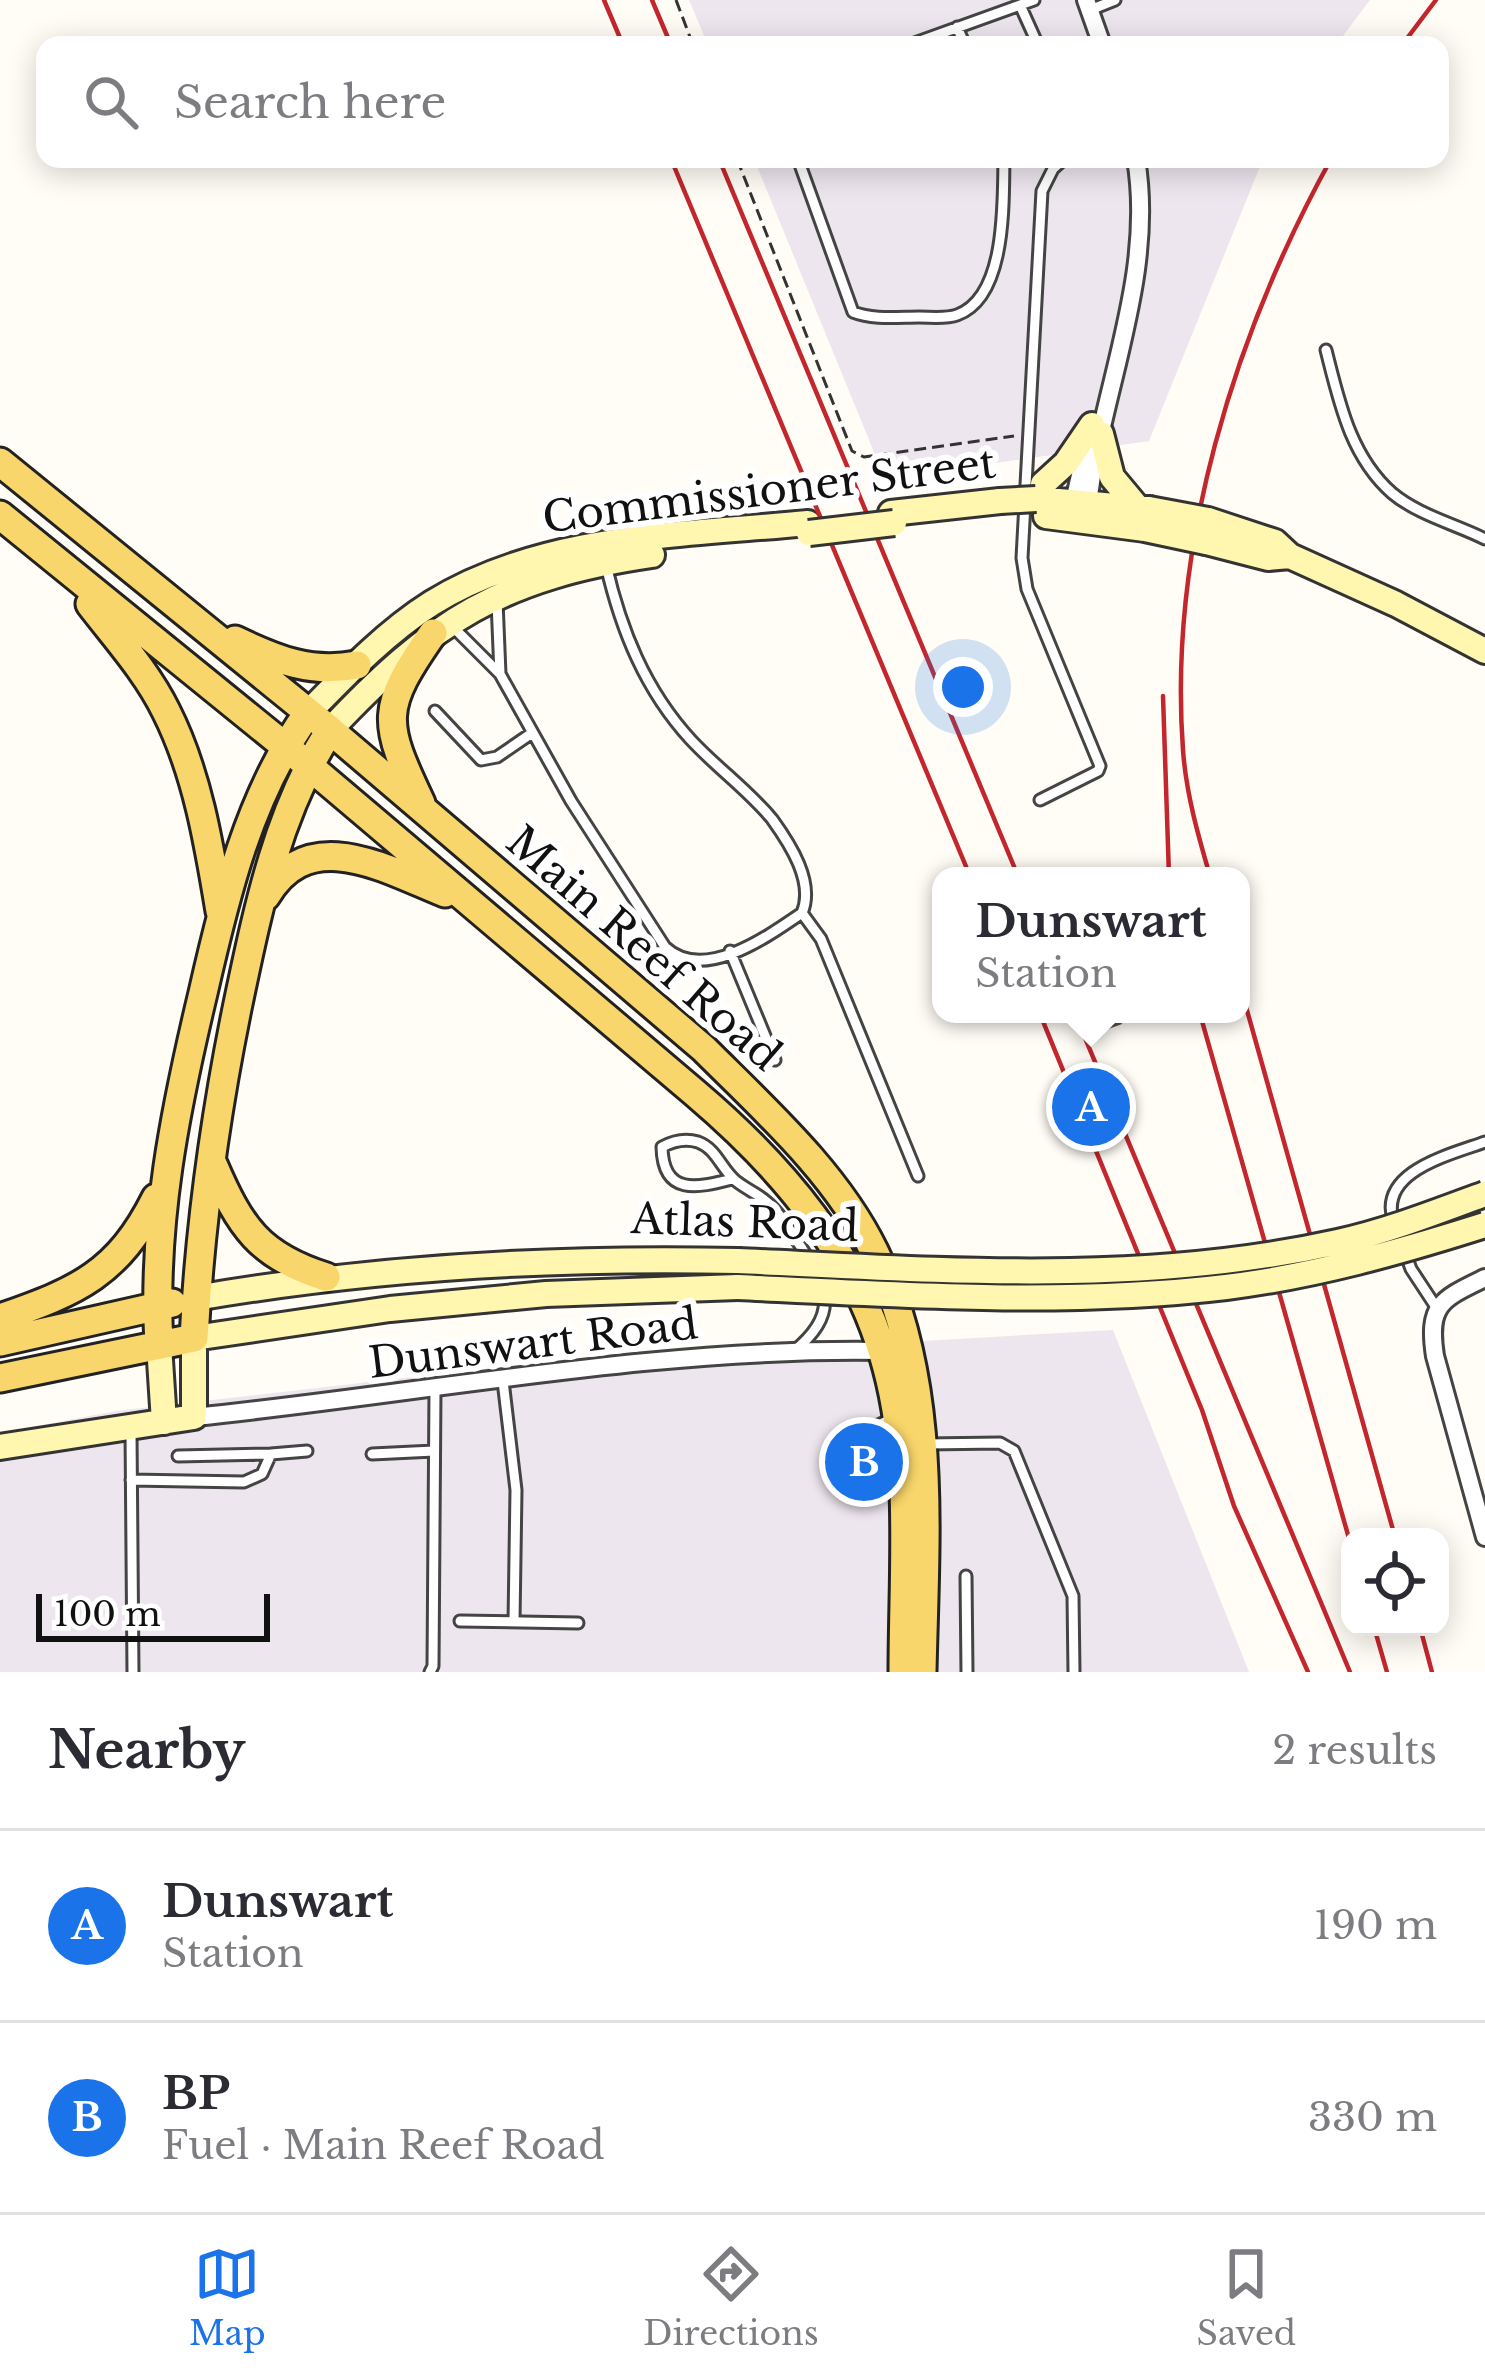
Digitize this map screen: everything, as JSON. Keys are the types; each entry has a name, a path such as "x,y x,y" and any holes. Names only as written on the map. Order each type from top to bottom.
{"main road":[{"path":"1022,502 1096,430 1112,477 1144,515"},
{"name":"Main Reef Road","path":"0,462 319,721 704,1049 797,1145 873,1249 905,1331 922,1672"},
{"name":"Commissioner Street","path":"194,1338 211,1161 257,911 282,826 308,765 319,721 357,664 407,621 451,593 530,562 1022,502 1144,515 1275,542 1290,556 1485,651"},
{"name":"Main Reef Road","path":"0,514 308,765 723,1116 772,1164 855,1281 910,1430 902,1493 903,1672"},
{"name":"Commissioner Street","path":"159,1345 163,1185 221,915 258,804 284,747 440,627 497,596 603,554"},
{"path":"61,566 167,712 196,796 221,915"},
{"path":"194,620 300,668 357,664"},
{"path":"427,814 400,759 391,719 396,691 440,627"},
{"path":"257,911 292,864 322,856 368,863 466,901"},
{"path":"211,1161 229,1200 260,1244 290,1266 326,1277"},
{"path":"0,1318 68,1293 96,1277 133,1240 163,1185"},
{"name":"Atlas Road","path":"0,1378 194,1338 390,1309 657,1287 738,1274 1037,1273 1195,1265 1340,1242 1485,1195"},
{"name":"Atlas Road","path":"0,1342 196,1298 326,1277 557,1259 1028,1296 1223,1287 1382,1257 1485,1225"},
{"path":"0,1447 194,1418 194,1338"},
{"path":"159,1345 164,1422"}],"street":[{"path":"1088,5 1099,36"},
{"path":"1080,509 1140,235 1136,168"},
{"path":"1485,1278 1436,1307 1432,1330 1485,1537"},
{"name":"Dunswart Road","path":"194,1418 659,1362 882,1351"}],"lane":[{"path":"933,36 1034,0"},
{"path":"1088,5 1115,0"},
{"path":"1020,5 1034,36"},
{"path":"957,27 961,36"},
{"path":"801,168 853,312 870,317 943,317 960,314 980,299 993,274 1003,168"},
{"path":"1040,800 1098,771 1100,759 1027,589 1022,558 1042,190 1058,168"},
{"path":"1326,350 1344,422 1365,461 1393,493 1485,539"},
{"path":"603,554 625,637 655,693 690,739 759,802 783,833 806,887 802,914 821,938 918,1176"},
{"path":"497,596 500,674"},
{"path":"440,627 500,674 665,947 690,962 709,961 802,914"},
{"path":"435,711 481,760 497,757 532,733"},
{"path":"730,951 775,1060"},
{"path":"732,1179 691,1187 674,1181 662,1167 662,1147 691,1140 705,1145 732,1179 769,1203 825,1289 820,1324 792,1352"},
{"path":"1436,1307 1411,1269 1390,1210 1394,1190 1422,1168 1485,1142"},
{"path":"502,1381 516,1490 514,1622"},
{"path":"430,1672 435,1390"},
{"path":"131,1427 133,1672"},
{"path":"862,1446 866,1430 910,1430 1000,1443 1015,1451 1073,1596 1074,1672"},
{"path":"178,1456 307,1451"},
{"path":"372,1454 434,1451"},
{"path":"131,1480 244,1482 262,1474 271,1454"},
{"path":"862,1478 867,1492 902,1493"},
{"path":"966,1576 967,1672"},
{"path":"460,1621 578,1623"}],"path":[{"path":"676,0 690,36"},
{"path":"741,168 852,451 865,457 1029,434"}],"shaded area":[{"path":"689,0 1370,0 1343,36 704,36"},
{"path":"758,168 1259,168 1149,441 885,479"},
{"path":"1113,1330 1249,1672 0,1672 0,1433 116,1411 526,1364"}],"building":[{"path":"1100,1023 1122,1024 1103,1031"},
{"path":"842,1446 853,1446 861,1455 871,1446 883,1446 885,1478 872,1478 862,1469 853,1478 842,1478"}],"railway":[{"path":"604,0 619,36"},
{"path":"652,0 667,36"},
{"path":"1409,36 1436,0"},
{"path":"675,168 966,867"},
{"path":"723,168 1014,867"},
{"path":"1208,867 1183,750 1186,597 1198,521 1238,370 1265,297 1326,168"},
{"path":"1163,696 1169,867"},
{"path":"1250,1021 1392,1528"},
{"path":"1044,1023 1202,1410 1234,1506 1308,1672"},
{"path":"1079,1023 1350,1672"},
{"path":"1203,1023 1346,1528"},
{"path":"1377,1636 1387,1672"},
{"path":"1422,1636 1432,1672"}],"place":[{"name":"Dunswart","path":"1091,1107"},
{"name":"BP","path":"864,1462"}]}
